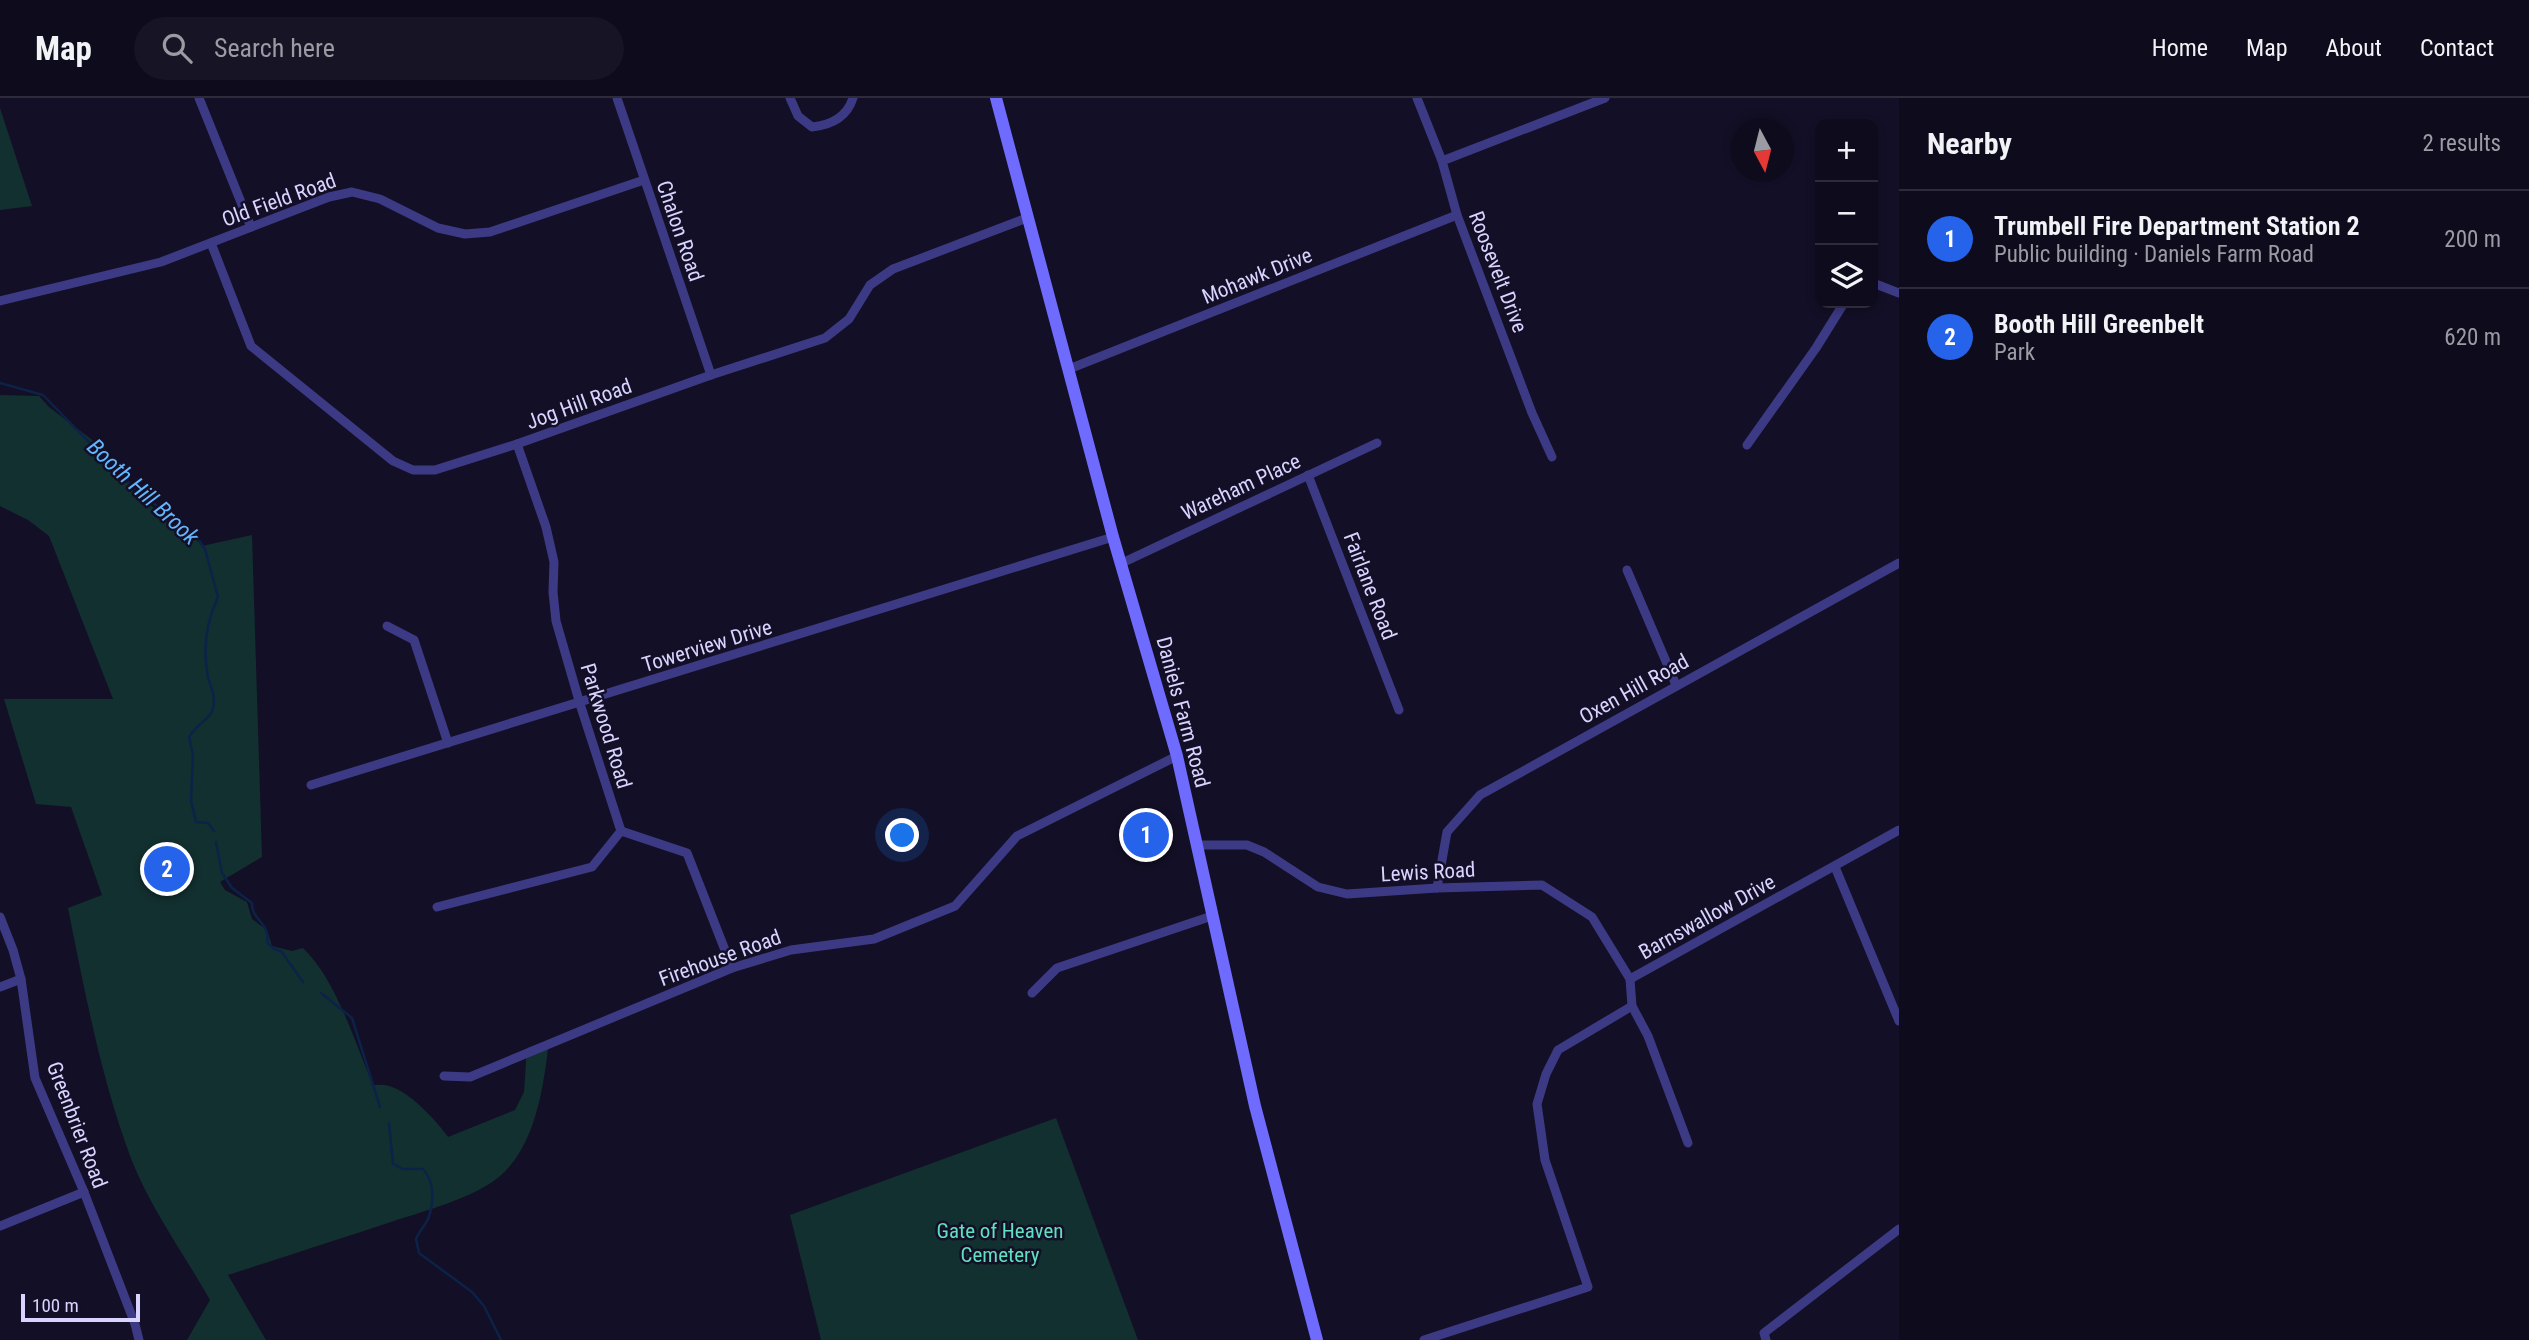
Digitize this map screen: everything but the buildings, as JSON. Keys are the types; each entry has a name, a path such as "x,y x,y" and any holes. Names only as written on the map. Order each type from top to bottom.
{"main road":[{"name":"Daniels Farm Road","path":"996,98 1113,537 1177,756 1255,1106 1317,1340"}],"street":[{"path":"199,98 251,227"},
{"name":"Chalon Road","path":"617,98 711,375"},
{"path":"790,98 799,116 813,127 828,125 849,110 853,98"},
{"name":"Roosevelt Drive","path":"1417,98 1442,161 1457,215 1532,413 1552,457"},
{"path":"1442,161 1605,98"},
{"name":"Old Field Road","path":"0,301 161,262 329,197 352,192 380,199 438,228 465,234 490,232 644,180"},
{"name":"Mohawk Drive","path":"1069,369 1457,215"},
{"name":"Jog Hill Road","path":"211,243 251,346 393,461 413,470 435,470 825,338 849,319 870,285 892,269 1027,218"},
{"path":"1878,285 1899,293"},
{"path":"1747,446 1841,308"},
{"name":"Wareham Place","path":"1122,563 1377,443"},
{"name":"Parkwood Road","path":"517,444 546,527 554,562 556,621 621,831"},
{"name":"Fairlane Road","path":"1308,475 1399,710"},
{"name":"Towerview Drive","path":"311,785 1113,537"},
{"name":"Oxen Hill Road","path":"1437,888 1447,832 1479,795 1899,563"},
{"path":"1627,570 1676,685"},
{"path":"387,626 414,640 448,743"},
{"name":"Firehouse Road","path":"444,1076 470,1077 732,968 790,950 874,939 955,906 1017,836 1177,756"},
{"name":"Barnswallow Drive","path":"1632,1006 1630,979 1899,830"},
{"path":"437,907 592,867 621,831 687,853 732,968"},
{"name":"Lewis Road","path":"1197,845 1247,845 1264,852 1318,887 1347,894 1437,888 1542,886 1592,917 1630,979"},
{"path":"1835,867 1899,1021"},
{"path":"1032,993 1057,968 1212,916"},
{"name":"Greenbrier Road","path":"0,918 21,979 36,1078 135,1324 139,1340"},
{"path":"0,987 21,979"},
{"path":"1424,1340 1588,1287 1545,1160 1537,1110 1546,1074 1558,1050 1632,1006 1648,1036 1688,1143"},
{"path":"0,1226 83,1192"},
{"path":"1765,1336 1899,1229"}],"green space":[{"path":"0,108 32,206 0,210"},
{"path":"0,395 39,396 49,407 91,439 139,497 202,546 252,535 262,857 220,882 225,890 247,902 252,919 267,930 272,946 292,951 303,948 315,961 344,1012 373,1085 387,1085 414,1100 448,1137 515,1110 524,1092 527,1048 549,1040 541,1095 530,1132 512,1164 499,1177 447,1204 228,1275 266,1340 187,1340 210,1300 139,1178 111,1099 68,908 102,895 71,807 36,804 4,699 113,699 49,536 28,520 0,506"},
{"name":"Gate of Heaven Cemetery","path":"1056,1118 1138,1340 821,1340 790,1215"}],"waterway":[{"name":"Booth Hill Brook","path":"0,383 43,395 137,491 195,534 205,549 218,597 208,626 205,646 214,705 212,712 189,737 193,755 191,801 196,822 208,823 214,831"},
{"name":"Booth Hill Brook","path":"216,842 222,873 232,888 252,903 254,914 266,930 267,942 274,949 281,951 303,982"},
{"name":"Booth Hill Brook","path":"321,993 352,1018 380,1107"},
{"name":"Booth Hill Brook","path":"389,1123 393,1164 403,1169 423,1169 430,1180 430,1213 416,1239 419,1253 472,1292 484,1306 501,1340"}],"place":[{"name":"Trumbell Fire Department Station 2","path":"1146,835"},
{"name":"Booth Hill Greenbelt","path":"167,869"}]}
